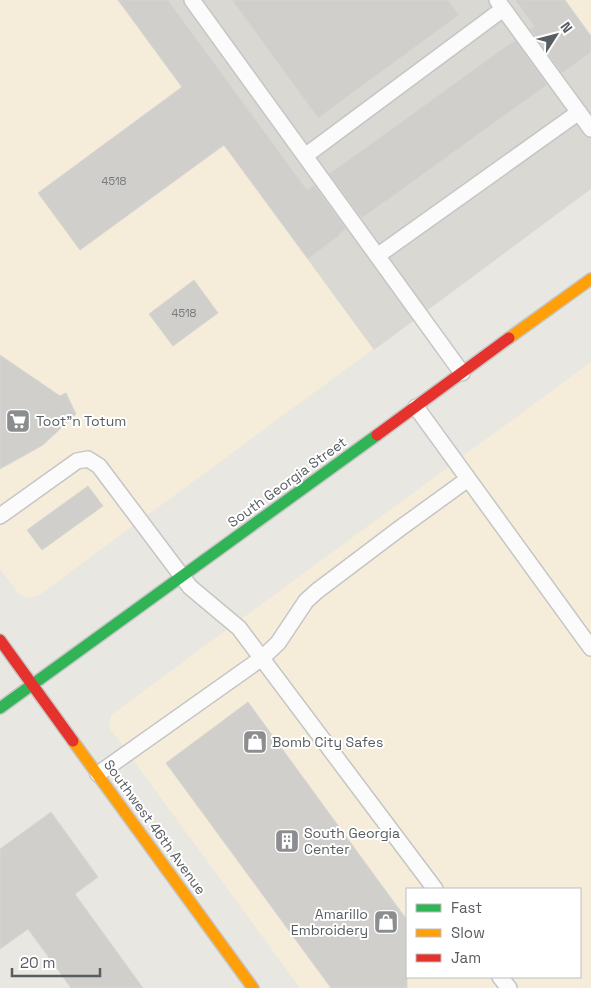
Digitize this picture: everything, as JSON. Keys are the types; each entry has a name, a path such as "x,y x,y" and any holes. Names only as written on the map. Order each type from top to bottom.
{"main road":[{"name":"South Georgia Street","path":"0,708 591,279"},
{"name":"Southwest 46th Avenue","path":"0,640 253,988"}],"lane":[{"path":"192,0 462,373"},
{"path":"305,156 500,4 591,129"},
{"path":"377,256 579,112"},
{"path":"416,407 591,648"},
{"path":"0,516 77,460 88,459 99,466 182,577 201,597 239,628 434,888"},
{"path":"98,774 262,658 278,643 306,601 317,591 468,479"},
{"path":"501,978 509,988"}],"shaded area":[{"path":"0,0 118,0 269,206 549,0 591,0 591,189 39,595 28,598 19,594 0,569"},
{"path":"118,0 565,0 591,36 591,189 374,350"},
{"name":"South Georgia Center","path":"591,362 591,988 300,988 109,727 111,715"}],"building":[{"path":"118,0 168,0 307,190 314,185 346,229 340,235 308,259 224,145 80,250 38,193 182,87"},
{"path":"232,0 448,0 459,15 318,118"},
{"path":"515,0 565,0 591,36 591,52 562,73 530,29 534,26"},
{"path":"515,40 547,85 362,218 329,174"},
{"path":"194,280 218,313 173,346 149,314"},
{"path":"0,355 60,396 66,393 76,414 43,445 0,469"},
{"path":"88,486 103,506 42,550 27,530"},
{"name":"South Georgia Center","path":"248,702 406,919 407,988 331,988 166,763"},
{"path":"51,812 98,877 75,894 143,988 71,988 28,929 0,949 0,849"}],"traffic: fast":[{"path":"0,708 377,435"}],"traffic: slow":[{"path":"509,338 591,279"},
{"path":"73,741 253,988"}],"traffic: jam":[{"path":"377,435 509,338"},
{"path":"0,640 73,741"}],"place":[{"name":"Toot\"n Totum","path":"18,421"},
{"name":"Bomb City Safes","path":"255,742"},
{"name":"South Georgia Center","path":"287,841"},
{"name":"Amarillo Embroidery","path":"386,922"}]}
